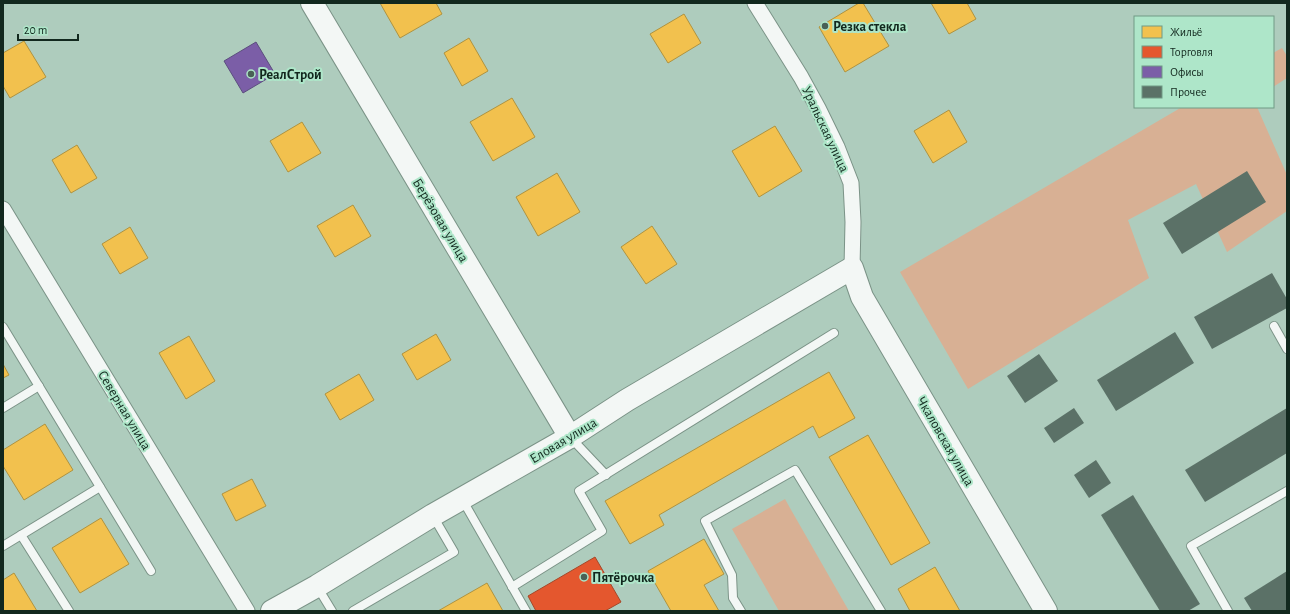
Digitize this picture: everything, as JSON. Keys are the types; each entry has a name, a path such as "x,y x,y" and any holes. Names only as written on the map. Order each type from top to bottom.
{"street":[{"name":"Берёзовая улица","path":"312,3 570,437"},
{"name":"Уральская улица","path":"755,3 801,77 818,108 837,147 851,183 853,222 852,268"},
{"name":"Северная улица","path":"3,209 247,611"},
{"name":"Еловая улица","path":"272,611 317,586 433,515 570,437 627,400 852,268"},
{"name":"Чкаловская улица","path":"852,268 862,297 1046,611"}],"lane":[{"path":"1274,326 1287,349"},
{"path":"3,327 151,571"},
{"path":"512,586 602,532 579,491 834,333"},
{"path":"3,408 39,386"},
{"path":"570,437 606,475"},
{"path":"741,611 732,598 732,575 705,521 795,470 882,611"},
{"path":"3,546 100,487"},
{"path":"1228,611 1190,546 1287,491"},
{"path":"462,499 526,611"},
{"path":"353,611 454,552 433,515"},
{"path":"21,535 69,611"},
{"path":"317,586 332,611"}],"shaded area":[{"path":"1282,48 1287,56 1287,78 1274,86 1274,52"},
{"path":"1180,108 1257,108 1287,175 1287,211 1227,252 1196,184 1128,220 1149,278 968,389 900,272"},
{"path":"785,499 849,611 779,611 732,529"}],"building: Жильё":[{"path":"380,3 436,3 442,14 400,38"},
{"path":"859,3 863,3 889,46 845,72 819,27"},
{"path":"931,3 967,3 976,19 949,34"},
{"path":"684,14 701,43 668,63 650,34"},
{"path":"469,38 488,71 462,86 444,53"},
{"path":"24,41 46,77 10,98 3,86 3,53"},
{"path":"512,98 535,137 493,161 470,122"},
{"path":"949,110 967,142 933,163 914,131"},
{"path":"302,122 321,153 288,172 270,141"},
{"path":"775,126 802,171 759,197 732,151"},
{"path":"77,145 97,178 71,193 52,160"},
{"path":"557,173 580,212 538,236 516,197"},
{"path":"353,205 371,236 335,257 317,226"},
{"path":"652,226 677,264 646,284 621,247"},
{"path":"130,227 148,258 120,274 102,244"},
{"path":"436,334 451,360 417,380 402,354"},
{"path":"189,336 215,381 186,399 159,353"},
{"path":"3,364 9,375 3,378"},
{"path":"829,372 855,418 819,438 813,426 659,515 664,525 630,544 605,501"},
{"path":"359,374 374,400 340,420 325,394"},
{"path":"45,424 73,470 24,500 3,466 3,450"},
{"path":"868,435 930,543 891,565 829,457"},
{"path":"252,479 266,506 236,521 222,494"},
{"path":"101,518 129,564 80,593 52,548"},
{"path":"704,539 724,574 704,585 719,611 671,611 648,571"},
{"path":"935,567 960,611 910,611 898,589"},
{"path":"14,573 37,611 3,611 3,580"},
{"path":"487,583 503,611 438,611"}],"building: Торговля":[{"name":"Пятёрочка","path":"595,557 621,602 605,611 536,611 528,596"}],"building: Офисы":[{"path":"256,42 275,74 243,93 224,61"}],"building: Прочее":[{"path":"1247,171 1266,202 1182,254 1163,223"},
{"path":"1272,273 1287,299 1287,308 1212,349 1194,317"},
{"path":"1175,332 1194,363 1116,411 1097,380"},
{"path":"1039,354 1058,381 1025,403 1007,376"},
{"path":"1074,408 1084,423 1054,443 1044,428"},
{"path":"1287,408 1287,453 1205,502 1185,470"},
{"path":"1096,460 1111,483 1089,498 1074,475"},
{"path":"1133,495 1200,604 1188,611 1160,611 1101,515"},
{"path":"1287,571 1287,611 1252,611 1244,598"}],"place":[{"name":"Резка стекла","path":"825,26"},
{"name":"РеалСтрой","path":"251,74"},
{"name":"Пятёрочка","path":"584,577"}]}
